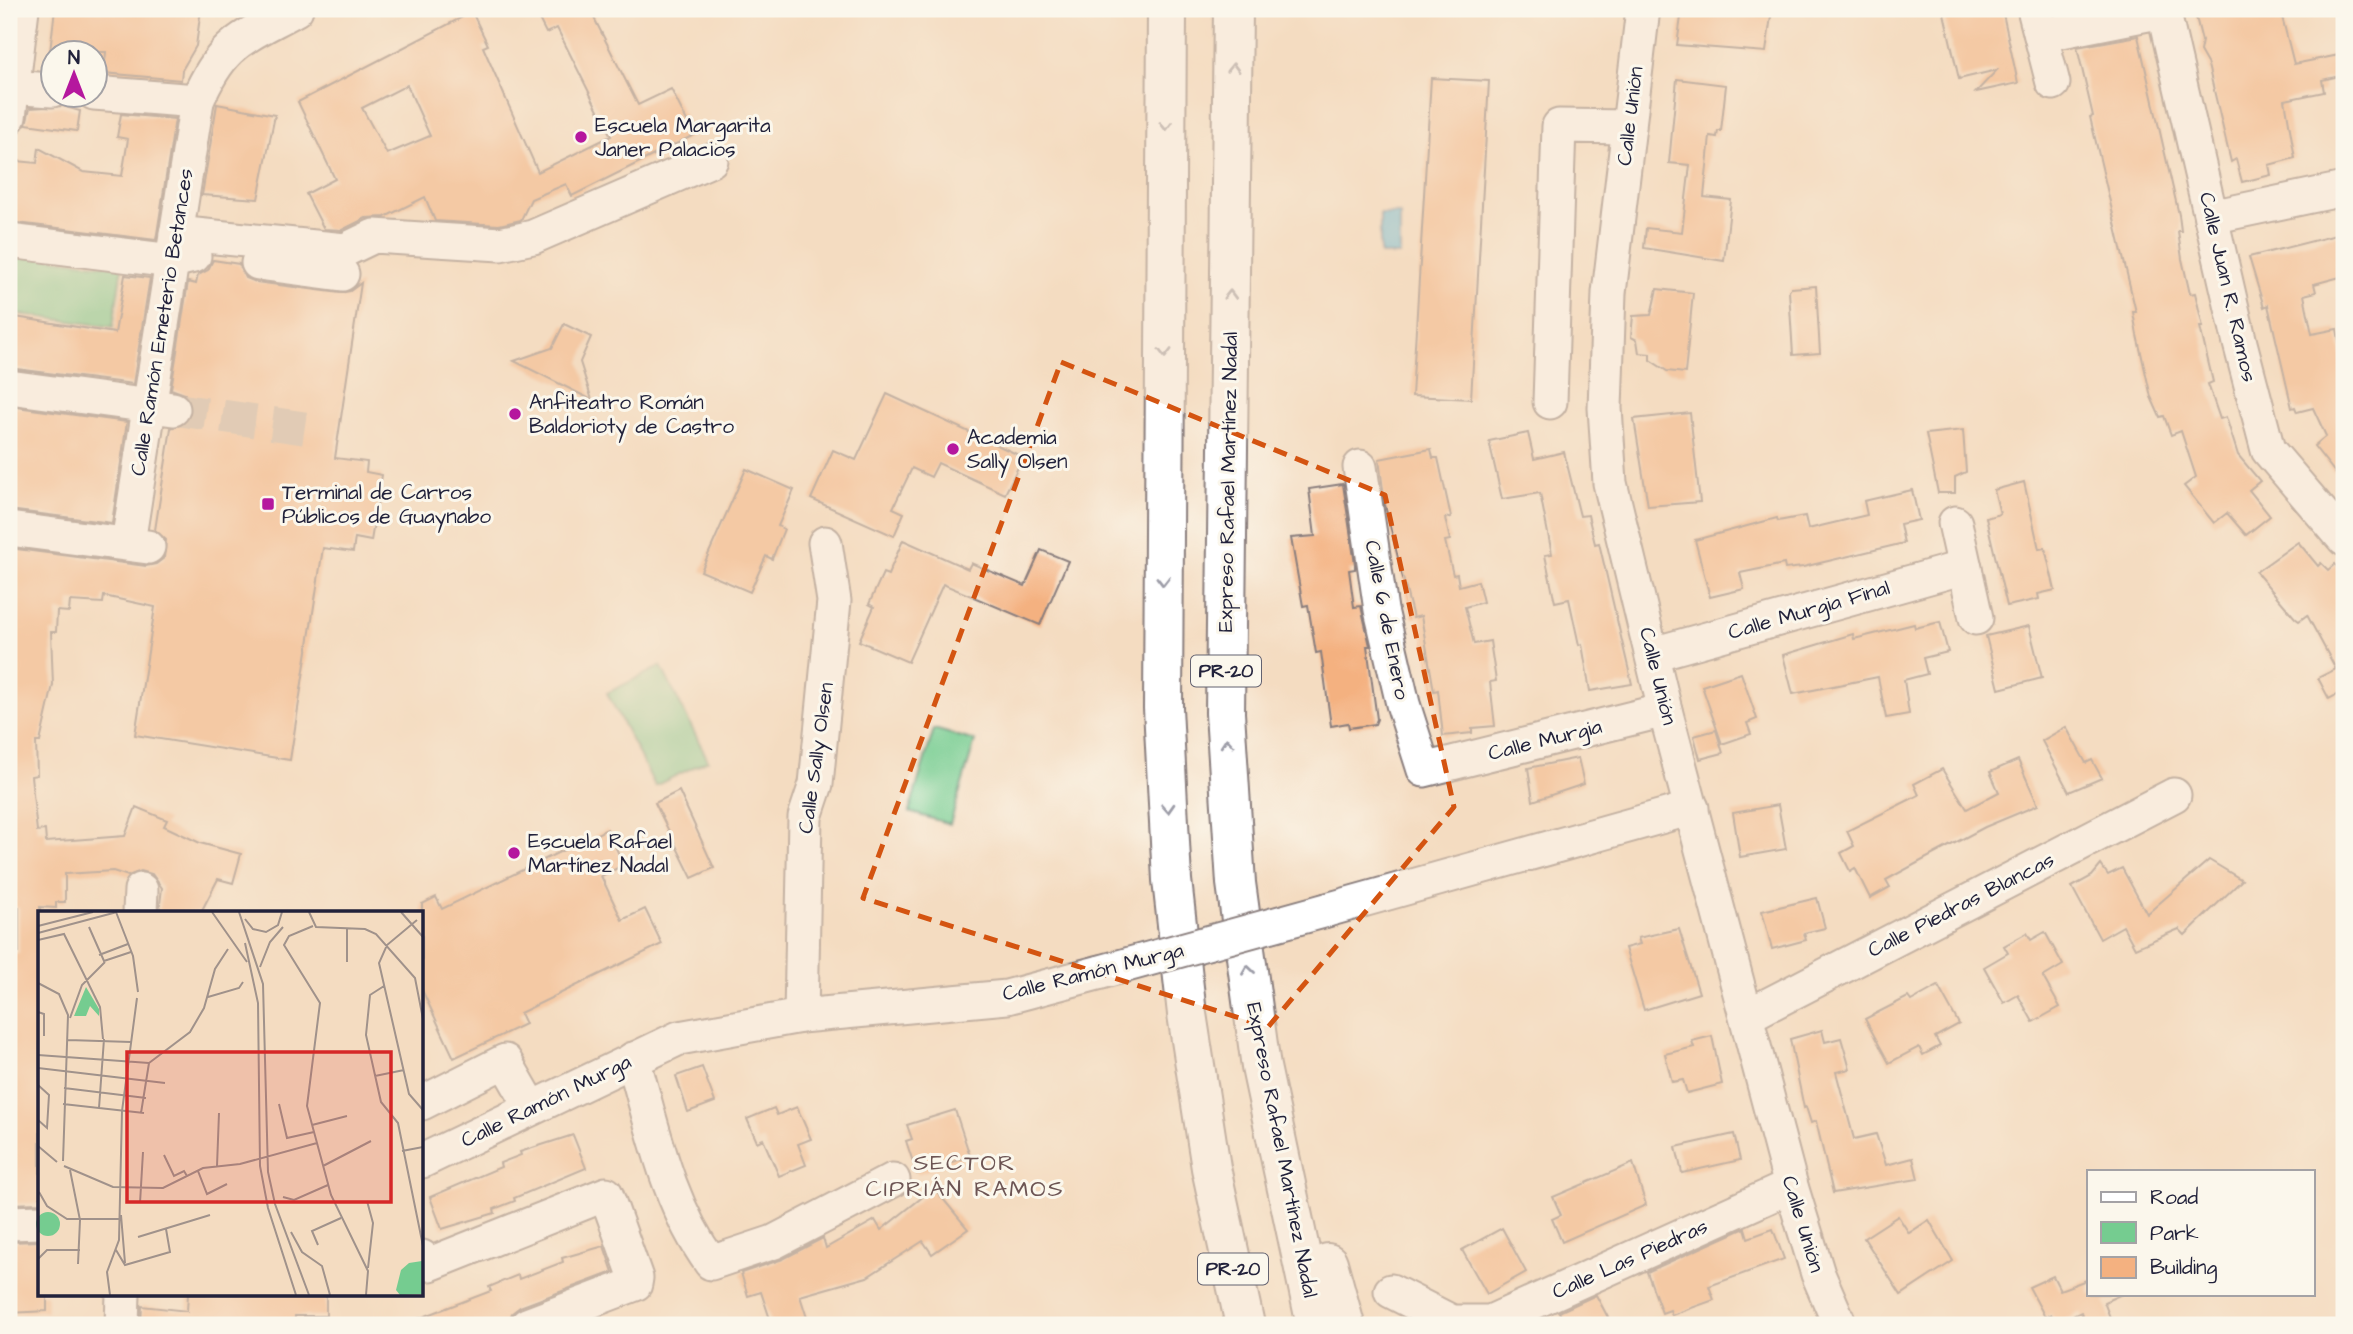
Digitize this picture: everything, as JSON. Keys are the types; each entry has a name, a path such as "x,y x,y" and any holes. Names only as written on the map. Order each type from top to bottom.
{"highway":[{"name":"PR-20","path":"1167,9 1163,708 1172,880 1186,1014 1211,1168 1245,1325"},
{"name":"Expreso Rafael Martínez Nadal","path":"1233,9 1225,713 1236,883 1261,1067 1317,1325"},
{"path":"1261,1067 1310,1196 1345,1325"}],"street":[{"path":"22,9 10,97 38,92"},
{"name":"Calle Ramón Emeterio Betances","path":"9,529 139,545 160,407 174,247 197,101 211,69 224,52 296,9"},
{"name":"Calle Unión","path":"1643,9 1609,293 1605,408 1610,483 1665,710 1790,1186 1818,1274 1840,1325"},
{"path":"2053,83 2037,22 2163,10"},
{"name":"Calle Juan R. Ramos","path":"2163,10 2269,450 2344,539"},
{"path":"108,94 197,101"},
{"path":"1550,402 1559,126 1629,127"},
{"path":"9,241 345,250 374,236 500,244 533,237 711,160"},
{"path":"2211,217 2344,189"},
{"path":"174,247 198,255 342,274"},
{"path":"9,387 160,407"},
{"name":"Calle 6 de Enero","path":"1360,467 1381,610 1402,704 1424,770"},
{"path":"1955,523 1976,618"},
{"name":"Calle Sally Olsen","path":"801,1016 805,817 816,784 834,601 825,543"},
{"name":"Calle Murgia Final","path":"1653,654 1965,567"},
{"name":"Calle Murgia","path":"1424,770 1665,710"},
{"name":"Calle Piedras Blancas","path":"1747,1016 2175,795"},
{"name":"Calle Ramón Murga","path":"424,1160 679,1038 801,1016 1007,996 1692,808"},
{"path":"633,1059 671,1193 689,1233 712,1263 774,1242 892,1181"},
{"path":"424,1102 505,1061 532,1108"},
{"name":"Calle Las Piedras","path":"1391,1292 1452,1322 1490,1322 1790,1186"},
{"path":"424,1262 430,1264 606,1194 636,1278 635,1283 527,1325"},
{"path":"9,1223 38,1222"},
{"path":"122,1325 123,1296"}],"highlighted area":[{"path":"1061,362 1385,495 1454,807 1268,1027 863,898"}],"green space":[{"path":"19,254 122,267 113,327 9,313 9,263"},
{"path":"661,666 708,760 655,786 607,693"},
{"path":"934,729 975,741 950,824 909,812"}],"water":[{"path":"1380,214 1400,214 1400,255 1380,255"}],"building":[{"path":"55,9 201,9 196,46 182,70 181,80 108,73 108,38 52,38"},
{"path":"534,9 593,9 590,10 638,105 671,89 694,135 572,196 566,184 531,199 521,220 499,225 435,221 425,197 385,217 366,218 342,230 324,229 306,194 335,179 298,102 472,12 488,45 483,47 538,172 611,136 557,28 546,33","holes":["407,85 430,136 387,154 362,108"]},
{"path":"1709,9 1772,9 1766,52 1677,45 1682,10 1708,14"},
{"path":"1943,9 2002,9 2018,83 1976,92 1997,70 1959,79"},
{"path":"2194,9 2280,9 2294,64 2344,54 2344,75 2322,80 2324,92 2285,100 2295,158 2269,165 2271,175 2242,182 2236,159 2231,162 2208,65 2200,51 2202,41"},
{"path":"2138,36 2179,215 2182,259 2190,294 2195,293 2203,327 2200,327 2213,382 2208,384 2220,419 2226,417 2238,455 2260,481 2249,490 2270,516 2246,535 2227,513 2214,523 2184,486 2196,477 2181,431 2171,435 2164,416 2160,417 2151,397 2137,335 2133,312 2136,312 2090,117 2093,116 2077,47"},
{"path":"1431,78 1489,81 1471,399 1412,396"},
{"path":"1677,79 1726,85 1721,131 1718,131 1717,137 1710,136 1704,197 1731,200 1724,261 1644,248 1646,228 1682,232 1690,165 1669,163"},
{"path":"217,104 275,115 258,199 202,195"},
{"path":"30,108 69,108 80,111 77,131 26,124"},
{"path":"121,114 175,119 156,240 9,222 17,161 37,163 39,148 83,172 122,176 128,139 117,137"},
{"path":"2344,233 2344,276 2314,284 2316,292 2304,295 2312,334 2337,329 2344,368 2344,484 2314,446 2326,436 2313,408 2297,412 2295,407 2292,408 2268,305 2264,307 2249,257"},
{"name":"Terminal de Carros Públicos de Guaynabo","path":"213,260 239,264 246,278 256,282 340,293 350,291 361,283 335,458 367,462 366,472 382,475 371,541 355,538 353,552 323,548 290,760 135,735 155,607 104,596 103,603 70,601 69,612 57,611 56,632 51,632 53,685 40,742 36,742 37,775 31,776 37,831 45,830 46,842 125,836 136,807 167,820 164,826 200,843 241,854 233,883 218,879 202,911 159,911 162,888 152,874 141,871 128,876 113,871 65,874 65,902 56,902 56,908 40,907 38,1203 9,1204 9,953 19,953 19,907 9,907 9,548 146,566 156,564 164,558 166,540 155,530 171,428 188,421 192,411 185,394 171,389 188,282 196,284 198,275 208,270"},
{"path":"125,275 150,278 133,384 9,368 9,316 115,333"},
{"path":"1816,286 1820,353 1793,355 1789,291 1791,288"},
{"path":"1657,289 1693,293 1685,373 1667,371 1650,360 1650,354 1639,353 1637,340 1631,337 1633,316 1651,315"},
{"path":"564,324 591,337 580,362 592,400 514,361 552,348"},
{"path":"887,394 1023,457 1005,494 938,463 931,477 912,468 893,508 904,513 894,536 811,499 833,450 856,460"},
{"path":"9,406 127,422 112,523 9,510"},
{"path":"1690,413 1700,502 1648,506 1634,419"},
{"path":"1963,430 1966,472 1955,477 1955,493 1938,493 1926,434"},
{"path":"1528,433 1534,459 1564,452 1580,516 1588,515 1595,544 1599,543 1632,684 1590,691 1582,644 1579,645 1569,599 1555,602 1545,555 1552,554 1540,493 1502,499 1489,441"},
{"path":"1431,449 1433,458 1438,458 1451,517 1445,518 1450,540 1445,541 1453,575 1457,574 1459,586 1478,581 1483,602 1465,607 1474,644 1490,641 1496,681 1490,682 1495,726 1472,728 1472,733 1443,736 1438,690 1434,691 1421,616 1413,618 1385,505 1379,459"},
{"path":"746,469 794,490 778,526 784,529 772,559 766,556 750,592 701,571"},
{"path":"2024,482 2039,549 2045,548 2055,590 2038,594 2039,599 2007,606 1986,518 2000,514 1994,490"},
{"path":"1343,484 1355,564 1355,569 1349,570 1354,607 1361,606 1370,646 1367,646 1377,719 1375,724 1349,728 1348,723 1331,726 1321,652 1316,653 1308,605 1303,606 1291,538 1315,536 1309,489"},
{"path":"1912,490 1919,520 1900,524 1904,543 1803,567 1785,569 1784,564 1740,573 1744,589 1710,597 1695,540 1777,518 1778,521 1805,516 1808,529 1867,515 1864,501"},
{"path":"903,540 968,569 971,563 1025,586 1041,550 1068,561 1040,625 943,584 908,662 859,641 874,607 869,604 883,573 888,575"},
{"path":"2298,542 2318,566 2321,563 2328,570 2335,564 2344,576 2344,583 2338,588 2344,597 2344,691 2329,699 2318,678 2336,669 2307,615 2299,621 2295,618 2256,572"},
{"path":"1940,622 1948,652 1923,658 1927,674 1904,680 1909,714 1886,718 1878,677 1793,694 1783,655 1853,634 1854,639 1914,624 1915,628"},
{"path":"2029,626 2042,678 1999,689 1986,636"},
{"path":"1741,673 1757,719 1747,723 1751,734 1722,744 1702,686"},
{"path":"2066,727 2086,763 2092,760 2102,778 2069,792 2042,741"},
{"path":"1716,730 1723,753 1700,759 1694,736"},
{"path":"1578,758 1584,784 1533,801 1528,768"},
{"path":"2018,760 2038,805 1985,827 1886,880 1890,887 1870,898 1855,868 1850,871 1841,853 1854,846 1847,831 1919,795 1914,784 1942,769 1967,809 1999,792 1990,772"},
{"path":"679,791 714,868 692,878 655,803"},
{"path":"1778,805 1786,849 1740,857 1733,813"},
{"path":"607,829 624,865 601,876 622,920 645,909 662,944 520,1013 525,1024 454,1058 424,994 422,904 436,897 442,909"},
{"path":"2209,860 2242,880 2185,935 2179,929 2135,948 2123,926 2100,939 2072,887 2092,876 2101,865 2108,875 2122,868 2147,914"},
{"path":"1817,898 1825,928 1804,933 1806,940 1772,949 1762,911"},
{"path":"1679,929 1699,993 1644,1010 1625,948 1640,944 1638,938"},
{"path":"2045,932 2063,965 2043,977 2060,1007 2033,1022 2018,995 2004,1003 1984,967 2008,953 2004,946 2027,933 2031,940"},
{"path":"1938,986 1959,1024 1935,1037 1940,1046 1923,1055 1919,1047 1889,1063 1865,1019 1908,997 1911,1001"},
{"path":"1822,1030 1825,1042 1841,1038 1850,1069 1836,1072 1854,1139 1876,1134 1886,1165 1913,1158 1918,1179 1833,1193 1816,1121 1811,1123 1806,1107 1804,1108 1790,1039"},
{"path":"1712,1036 1722,1084 1687,1093 1683,1080 1672,1082 1665,1054 1694,1047 1692,1041"},
{"path":"702,1067 715,1102 688,1112 676,1076"},
{"path":"797,1107 811,1139 798,1144 806,1165 779,1176 763,1139 757,1142 747,1119 774,1108 777,1115"},
{"path":"955,1110 970,1156 917,1174 906,1141 912,1139 907,1125"},
{"path":"1734,1134 1740,1160 1682,1173 1676,1147"},
{"path":"573,1135 586,1168 514,1198 515,1201 494,1209 495,1213 442,1229 430,1197 501,1167 500,1163 521,1155 520,1152"},
{"path":"1633,1163 1646,1205 1562,1242 1552,1219 1561,1215 1553,1197"},
{"path":"934,1188 968,1229 932,1254 923,1241 867,1277 800,1296 808,1321 796,1325 772,1325 761,1292 748,1296 741,1273 783,1259 823,1238 826,1248 875,1220 881,1230"},
{"path":"1898,1216 1909,1233 1929,1220 1953,1261 1901,1295 1864,1238"},
{"path":"1502,1228 1526,1272 1487,1294 1462,1250"},
{"path":"1745,1228 1748,1238 1773,1229 1784,1259 1709,1286 1714,1300 1672,1315 1670,1310 1662,1313 1647,1272"},
{"path":"38,1241 38,1296 47,1296 47,1311 9,1313 9,1242"},
{"path":"604,1246 613,1272 520,1307 512,1313 508,1324 402,1325 491,1291 489,1287 518,1275 519,1279 563,1262 562,1258"},
{"path":"2053,1276 2060,1290 2087,1280 2087,1296 2118,1296 2104,1302 2111,1320 2086,1325 2081,1312 2056,1324 2051,1314 2045,1317 2029,1287"},
{"path":"1596,1295 1612,1325 1566,1325 1559,1312"},
{"path":"188,1296 326,1296 326,1316 295,1316 294,1325 141,1325 142,1306 187,1311"}],"tunnel":[{"path":"173,409 311,429"}],"place":[{"name":"Escuela Margarita Janer Palacios","path":"581,137"},
{"name":"Anfiteatro Román Baldorioty de Castro","path":"515,414"},
{"name":"Academia Sally Olsen","path":"953,449"},
{"name":"Terminal de Carros Públicos de Guaynabo","path":"268,504"},
{"name":"Escuela Rafael Martínez Nadal","path":"514,853"}],"district":[{"name":"SECTOR CIPRIÁN RAMOS","path":"965,1176"}]}
